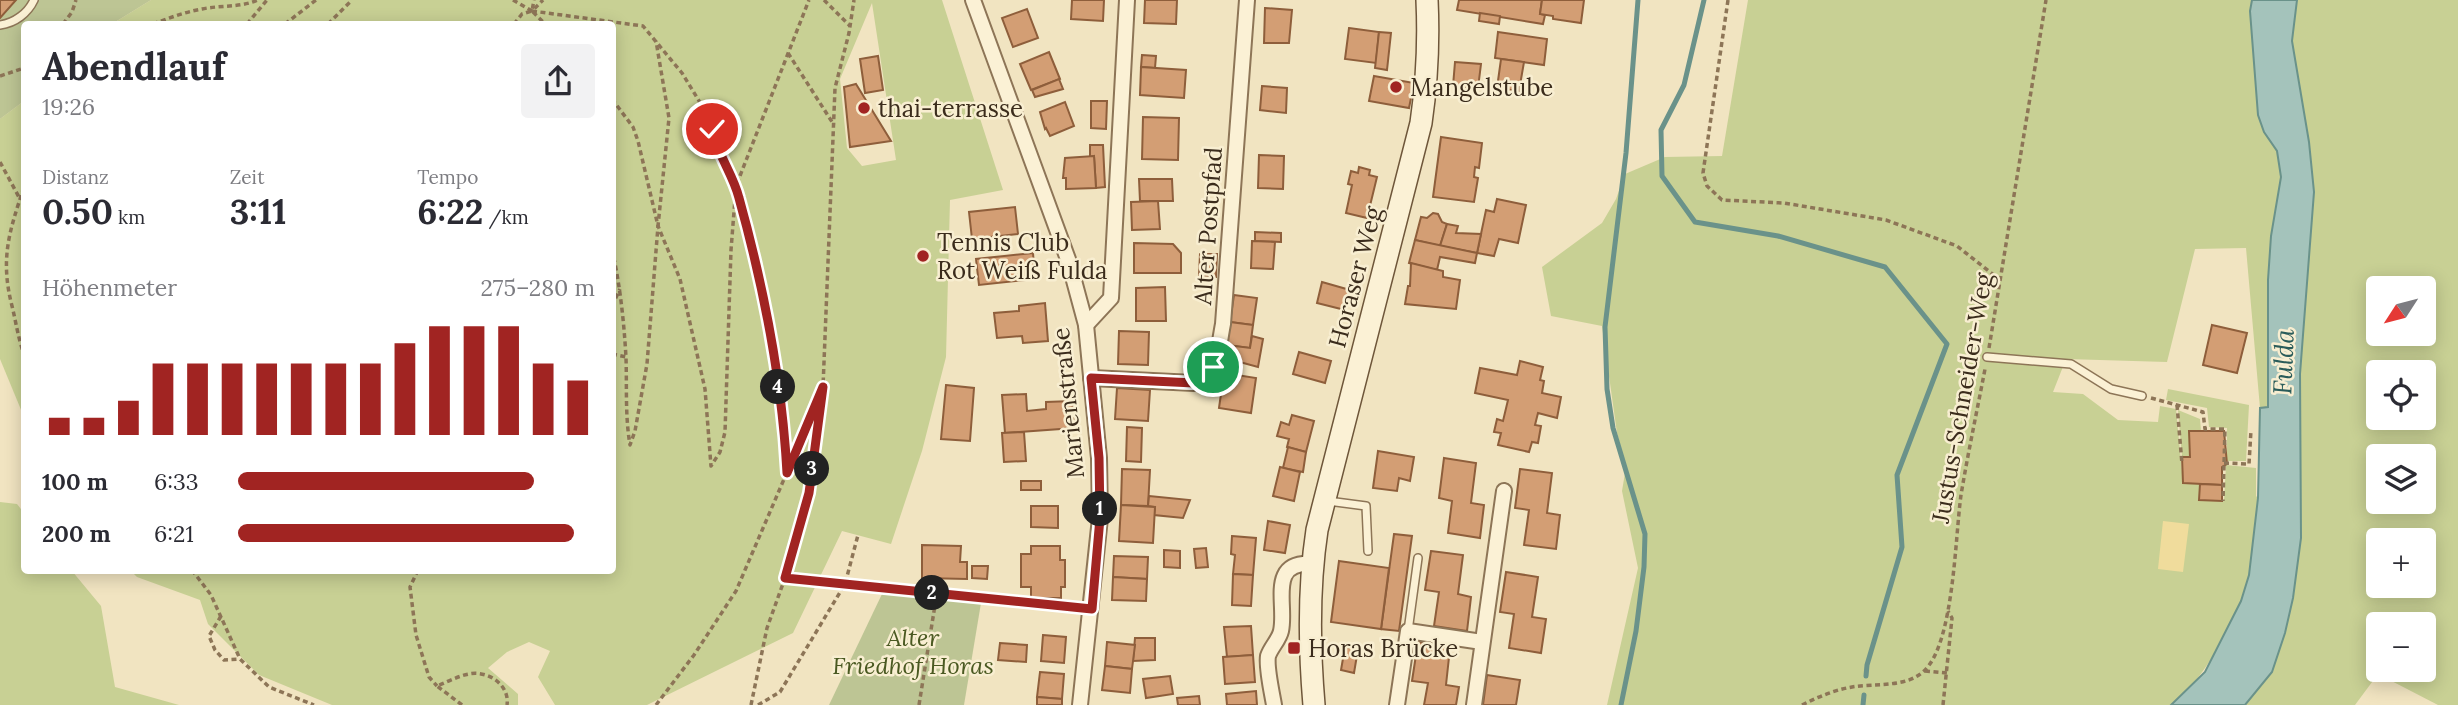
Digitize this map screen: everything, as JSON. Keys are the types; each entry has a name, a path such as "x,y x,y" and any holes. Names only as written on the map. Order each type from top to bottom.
{"main road":[{"name":"Horaser Weg","path":"1314,705 1309,648 1312,564 1324,500 1421,123 1428,66 1427,0"}],"street":[{"name":"Marienstraße","path":"973,0 1069,262 1086,325 1099,458 1100,518 1080,705"},
{"path":"1086,325 1111,298 1127,0"},
{"name":"Alter Postpfad","path":"1091,378 1194,383 1208,378 1213,367 1223,324 1247,0"},
{"path":"1474,705 1504,491"},
{"path":"1274,705 1268,657 1281,632 1282,582 1292,567 1300,563 1312,564"},
{"path":"1398,705 1408,631 1482,642"}],"lane":[{"path":"0,25 29,12 34,0"},
{"path":"1987,357 2071,364 2112,389 2142,396"},
{"path":"1324,500 1366,506 1368,551"},
{"path":"1408,631 1418,558"},
{"path":"936,594 1092,609"}],"path":[{"path":"65,21 76,0"},
{"path":"160,21 204,8 246,5 258,0"},
{"path":"250,21 267,0"},
{"path":"289,21 316,0"},
{"path":"331,21 352,0"},
{"path":"513,0 532,10 542,21"},
{"path":"532,10 534,0"},
{"path":"516,21 543,0"},
{"path":"616,104 633,127 658,226 680,279 705,389 711,466 720,452 725,432 731,250 736,186 809,0"},
{"path":"824,0 850,26"},
{"path":"751,705 768,628 809,493 823,387 835,88 854,0"},
{"path":"1728,0 1703,173 1707,186 1722,200 1784,203 1886,220 1957,246 2000,280"},
{"name":"Justus-Schneider-Weg","path":"1924,671 1939,650 1947,611 1961,496 1987,357 2046,0"},
{"path":"532,10 608,21"},
{"path":"616,22 643,26 682,73 704,109 716,146 736,186 757,265 773,346 787,473"},
{"path":"616,268 626,357 627,426 630,445 639,415 647,364 669,118 656,39"},
{"path":"788,53 834,125"},
{"path":"0,76 21,69"},
{"path":"0,162 20,199"},
{"path":"21,196 5,265 7,289 21,343"},
{"path":"616,296 620,287"},
{"path":"616,355 626,357"},
{"path":"656,705 694,655 736,591 823,387"},
{"path":"2142,396 2203,412 2205,429 2225,429 2223,501"},
{"path":"2177,405 2182,464"},
{"path":"2224,463 2251,463 2251,430"},
{"path":"758,705 780,692 845,584 858,535"},
{"path":"195,574 211,596 240,659 269,687 314,705"},
{"path":"416,574 410,587 416,635 429,677 461,705"},
{"path":"785,578 936,594 919,705"},
{"path":"1943,705 1952,618 1947,611"},
{"path":"221,616 209,636 215,650 224,660 240,659"},
{"path":"1802,705 1825,694 1852,687 1909,680 1924,671 1947,674"},
{"path":"437,686 472,673 491,677 503,685 507,705"}],"green space":[{"path":"0,0 151,0 117,21 21,21 21,103 0,119"},
{"path":"151,0 942,0 1003,190 950,200 946,357 922,451 891,544 842,531 793,633 647,705 555,705 538,677 550,651 529,642 507,652 488,668 518,694 518,705 332,705 259,675 208,624 200,600 134,574 616,574 616,21 117,21","holes":["872,3 896,160 862,166 847,148 840,79"]},
{"path":"1748,0 2252,0 2250,11 2258,115 2264,132 2277,151 2281,177 2271,236 2268,280 2268,408 2260,408 2246,248 2195,249 2167,362 2066,359 2053,392 2083,394 2118,420 2158,422 2160,406 2176,409 2183,483 2200,484 2199,500 2224,501 2226,465 2256,468 2258,498 2246,589 2230,626 2208,664 2183,695 2171,705 1607,705 1638,568 1622,491 1626,467 1617,433 1602,326 1551,316 1542,267 1602,223 1616,199 1625,174 1665,157 1722,156"},
{"path":"2297,0 2458,0 2458,705 2438,705 2393,682 2436,682 2436,612 2366,612 2366,682 2372,682 2355,705 2245,705 2272,672 2293,598 2301,538 2300,374 2314,192 2309,142 2292,41"},
{"path":"21,103 21,410 0,359 0,119"},
{"path":"2168,389 2249,405 2246,461 2227,461 2227,428 2209,427 2207,408 2166,400"},
{"path":"2178,410 2200,419 2201,431 2190,431 2190,457 2182,457"},
{"path":"0,502 17,504 21,509 21,574 74,574 101,606 115,687 179,705 0,705"},
{"name":"Alter Friedhof Horas","path":"882,594 981,603 964,705 829,705"}],"sand":[{"path":"2163,521 2189,524 2183,572 2158,569"}],"water":[{"name":"Fulda","path":"2252,0 2297,0 2292,41 2309,142 2314,192 2300,374 2301,538 2293,598 2272,672 2245,705 2171,705 2205,672 2241,601 2249,575 2258,498 2260,408 2268,407 2268,280 2271,236 2281,177 2277,151 2264,132 2258,115 2250,11"}],"building":[{"path":"0,0 16,0 0,18"},
{"path":"1072,0 1104,0 1103,21 1071,19"},
{"path":"1145,0 1177,0 1176,24 1144,23"},
{"path":"1459,0 1542,0 1540,14 1545,15 1543,24 1457,10"},
{"path":"1542,0 1584,0 1581,23 1540,14"},
{"path":"1265,8 1292,10 1289,43 1264,43"},
{"path":"1027,9 1038,38 1013,47 1002,18"},
{"path":"1480,13 1500,16 1499,24 1479,21"},
{"path":"1349,28 1379,32 1376,63 1345,59"},
{"path":"1379,32 1391,33 1387,70 1375,68"},
{"path":"1498,32 1547,39 1544,65 1495,58"},
{"path":"1049,52 1060,79 1031,90 1020,64"},
{"path":"1142,55 1156,56 1155,68 1141,67"},
{"path":"878,56 883,90 865,93 860,59"},
{"path":"1501,59 1524,62 1519,91 1497,88"},
{"path":"1455,62 1481,64 1478,88 1453,86"},
{"path":"1141,67 1186,70 1184,98 1140,95"},
{"path":"1374,76 1414,83 1409,108 1369,101"},
{"path":"1059,79 1063,89 1035,97 1032,90"},
{"path":"856,84 891,141 850,147 844,87"},
{"path":"1262,86 1287,88 1286,113 1260,110"},
{"path":"1091,101 1107,101 1106,129 1091,128"},
{"path":"1065,102 1074,126 1050,136 1040,112"},
{"path":"1143,117 1179,118 1178,160 1142,159"},
{"path":"1441,137 1482,143 1479,168 1475,167 1474,177 1478,178 1474,202 1433,197"},
{"path":"1090,145 1103,145 1105,187 1096,188 1094,156 1090,157"},
{"path":"1259,155 1284,156 1283,189 1258,188"},
{"path":"1094,156 1096,188 1066,189 1066,178 1063,178 1065,158"},
{"path":"1359,167 1370,170 1369,175 1377,177 1367,218 1346,213 1352,185 1348,184 1351,171 1358,173"},
{"path":"1139,179 1172,179 1173,201 1140,201"},
{"path":"1497,199 1526,205 1518,243 1499,239 1494,256 1477,253 1486,210 1494,212"},
{"path":"1158,201 1160,229 1132,230 1131,202"},
{"path":"1015,207 1018,234 972,239 969,212"},
{"path":"1433,213 1438,214 1442,222 1447,224 1440,246 1415,240 1421,217 1427,218"},
{"path":"1447,224 1458,226 1456,233 1481,234 1477,253 1440,246"},
{"path":"1255,232 1281,233 1281,242 1255,241"},
{"path":"1415,240 1477,253 1475,263 1440,257 1437,270 1409,263"},
{"path":"1252,241 1275,242 1273,269 1251,268"},
{"path":"1134,243 1173,244 1181,253 1181,273 1134,273"},
{"path":"1033,253 1035,279 979,285 976,259"},
{"path":"1200,254 1217,254 1216,277 1199,276"},
{"path":"1411,263 1443,271 1443,277 1460,280 1456,309 1405,304 1410,286"},
{"path":"1322,282 1350,290 1345,310 1317,303"},
{"path":"1165,287 1166,321 1136,321 1136,288"},
{"path":"1234,295 1257,298 1253,325 1230,322"},
{"path":"1045,303 1048,341 1023,343 1022,336 997,338 994,313 1019,311 1019,306"},
{"path":"1230,322 1253,325 1250,348 1227,345"},
{"path":"2212,325 2247,333 2237,373 2203,365"},
{"path":"1119,331 1149,332 1148,365 1118,364"},
{"path":"1252,336 1263,339 1258,367 1225,358 1227,345 1250,348"},
{"path":"1299,352 1331,361 1325,383 1293,374"},
{"path":"1520,361 1543,367 1540,380 1544,381 1542,393 1561,397 1557,418 1538,413 1535,425 1541,426 1538,443 1532,442 1529,452 1498,445 1501,433 1494,432 1497,419 1503,421 1508,400 1475,393 1480,368 1517,375"},
{"path":"1224,373 1256,378 1251,413 1219,408"},
{"path":"946,385 974,388 970,441 941,439"},
{"path":"1117,388 1150,390 1148,421 1115,419"},
{"path":"1026,394 1027,411 1046,409 1046,402 1072,401 1074,428 1005,433 1002,395"},
{"path":"1292,415 1314,421 1306,452 1287,447 1289,439 1277,436 1281,422 1289,425"},
{"path":"1127,427 1142,428 1141,462 1126,461"},
{"path":"2189,431 2224,431 2227,464 2222,467 2222,485 2183,483 2182,457 2190,457"},
{"path":"1024,432 1026,461 1004,462 1002,433"},
{"path":"1288,447 1306,452 1303,472 1283,468"},
{"path":"1378,451 1414,457 1410,481 1399,478 1397,491 1373,488"},
{"path":"1444,458 1476,463 1471,503 1484,505 1480,538 1448,533 1452,501 1439,498"},
{"path":"1280,467 1300,472 1294,501 1273,496"},
{"path":"1122,469 1150,470 1148,506 1121,505"},
{"path":"1520,469 1552,473 1547,513 1560,515 1556,549 1524,545 1529,510 1515,508"},
{"path":"1021,481 1041,481 1041,490 1021,490"},
{"path":"2200,484 2222,485 2222,501 2199,500"},
{"path":"1149,496 1190,500 1183,518 1154,515 1155,507 1148,506"},
{"path":"1121,505 1155,507 1153,543 1119,541"},
{"path":"1031,506 1058,506 1058,528 1031,527"},
{"path":"1268,521 1290,525 1285,553 1264,550"},
{"path":"1394,534 1412,536 1399,631 1381,629"},
{"path":"1232,536 1256,538 1253,575 1233,574 1235,555 1231,554"},
{"path":"922,545 961,546 960,562 967,562 967,579 922,578"},
{"path":"1031,546 1060,546 1060,560 1065,560 1065,587 1061,587 1061,598 1031,598 1031,587 1021,587 1021,554 1031,554"},
{"path":"1206,548 1208,567 1196,568 1194,549"},
{"path":"1164,550 1180,551 1180,568 1164,567"},
{"path":"1431,551 1463,555 1458,594 1471,597 1467,631 1434,626 1439,592 1425,590"},
{"path":"1114,556 1148,557 1147,579 1113,577"},
{"path":"1339,561 1389,568 1381,629 1331,622"},
{"path":"972,566 988,566 987,579 972,578"},
{"path":"1506,572 1538,577 1532,617 1546,619 1541,653 1509,648 1514,614 1500,612"},
{"path":"1233,574 1253,575 1251,606 1232,605"},
{"path":"1113,577 1147,579 1146,601 1112,600"},
{"path":"1251,626 1253,655 1227,657 1224,627"},
{"path":"1043,635 1066,637 1064,663 1041,661"},
{"path":"1135,638 1155,638 1155,660 1133,661"},
{"path":"1107,642 1135,645 1132,669 1105,666"},
{"path":"1418,642 1450,648 1446,685 1459,687 1456,705 1424,705 1428,683 1412,681"},
{"path":"1000,643 1027,645 1026,662 998,660"},
{"path":"1345,647 1358,649 1354,673 1341,670"},
{"path":"1253,655 1255,682 1225,684 1223,657"},
{"path":"1105,666 1132,669 1130,693 1102,690"},
{"path":"1040,672 1064,674 1062,699 1037,697"},
{"path":"1487,675 1520,680 1516,705 1483,705"},
{"path":"1170,676 1173,694 1146,698 1143,679"},
{"path":"1256,691 1257,705 1227,705 1226,694"},
{"path":"1199,696 1200,705 1178,705 1177,698"},
{"path":"1037,697 1062,699 1062,705 1037,705"}],"waterway":[{"path":"1621,705 1636,631 1645,534 1613,428 1607,389 1605,327 1626,153 1638,0"},
{"path":"1704,0 1684,85 1661,130 1662,176 1695,222 1778,236 1885,267 1947,344 1897,475 1902,547 1866,676"},
{"path":"1863,705 1864,695"}],"place":[{"name":"Mangelstube","path":"1396,87"},
{"name":"thai-terrasse","path":"864,108"},
{"name":"Tennis Club Rot Weiß Fulda","path":"923,256"},
{"name":"Horas Brücke","path":"1294,648"}],"route":[{"path":"712,129 722,161 736,186 757,265 773,346 787,473 823,387 809,493 785,578 1092,609 1100,518 1099,458 1091,378 1194,383 1208,378 1213,367"}]}
